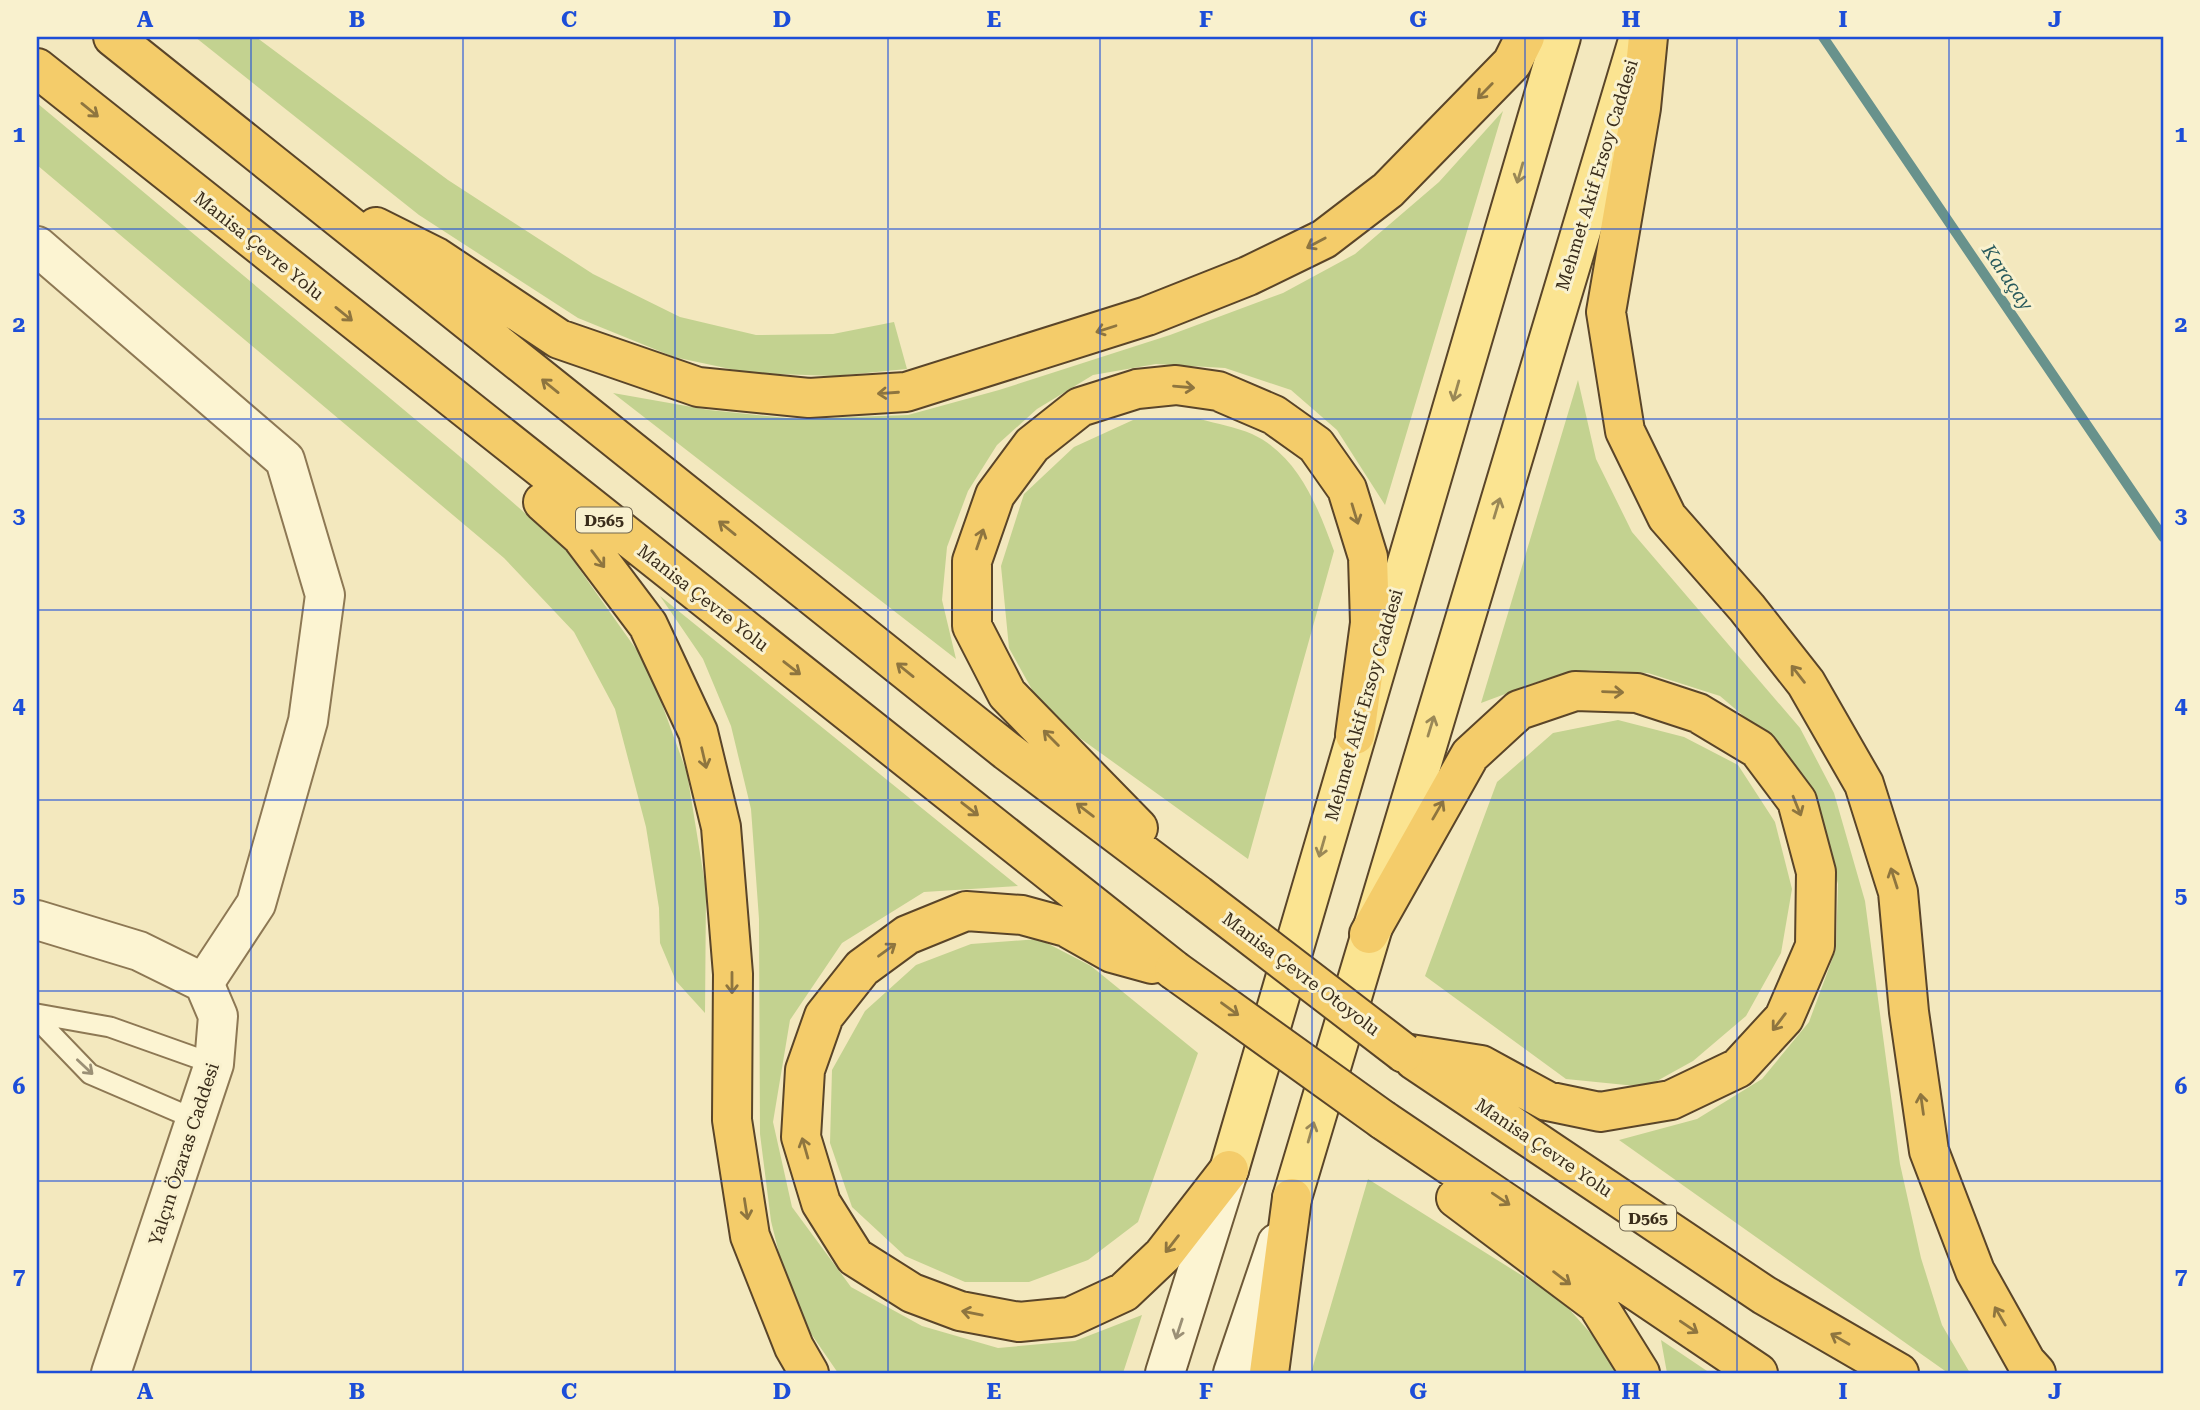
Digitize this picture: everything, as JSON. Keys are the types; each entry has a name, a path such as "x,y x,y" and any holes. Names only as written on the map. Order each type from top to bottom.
{"highway":[{"name":"D565","path":"113,37 1007,751 1198,895"},
{"path":"311,195 436,257 559,339 698,387 809,398 906,392 1147,316 1248,276 1324,239 1388,190 1417,161 1512,63 1525,37"},
{"path":"1648,37 1640,108 1606,312 1625,431 1667,517 1747,608 1806,684 1864,784 1898,892 1909,1012 1929,1151 1975,1271 2026,1362 2036,1373"},
{"name":"Manisa Çevre Yolu","path":"37,68 395,355 1174,970"},
{"path":"395,355 445,414 581,536 648,625 698,732 721,827 733,974 732,1120 750,1236 793,1347 809,1373"},
{"path":"1198,895 1111,797 1007,694 972,626 972,561 995,495 1032,444 1080,407 1137,389 1176,385 1218,391 1274,415 1316,445 1347,489 1368,557 1370,623 1354,735"},
{"path":"1369,934 1470,755 1519,710 1575,691 1637,693 1698,713 1758,749 1797,801 1816,872 1815,946 1784,1018 1738,1068 1671,1100 1600,1112 1547,1101 1480,1065 1404,1053"},
{"name":"Manisa Çevre Otoyolu","path":"1198,895 1404,1053"},
{"path":"1174,970 1112,953 1066,927 1022,915 966,911 908,935 862,968 824,1016 805,1070 801,1137 821,1203 855,1257 912,1293 960,1311 1019,1322 1070,1317 1124,1292 1163,1255 1229,1170"},
{"name":"D565","path":"1174,970 1383,1120 1758,1373"},
{"name":"Manisa Çevre Yolu","path":"1404,1053 1765,1295 1899,1373"},
{"path":"1383,1120 1439,1185 1597,1304 1640,1373"},
{"path":"1269,1373 1292,1198"}],"main road":[{"name":"Mehmet Akif Ersoy Caddesi","path":"1229,1170 1354,735 1561,37"},
{"name":"Mehmet Akif Ersoy Caddesi","path":"1292,1198 1639,37"}],"street":[{"path":"37,246 285,460 326,595 307,721 256,904 204,983 139,951 37,920"},
{"name":"Yalçın Özaras Caddesi","path":"111,1373 214,1064 218,1016 204,983"},
{"name":"Mehmet Akif Ersoy Caddesi","path":"1165,1373 1229,1170"},
{"path":"1233,1373 1292,1198"}],"lane":[{"path":"37,1016 110,1027 214,1064"},
{"path":"37,1016 90,1074 197,1120"}],"green space":[{"path":"195,37 256,37 448,180 593,274 680,317 756,335 833,334 894,322 907,369 835,376 749,373 674,357 578,318 419,215"},
{"path":"37,103 563,546 648,666 687,773 706,890 705,1013 676,981 660,943 659,908 646,827 615,709 574,632 504,558 37,165"},
{"path":"1503,111 1385,505 1337,430 1291,390 1225,368 1156,364 1093,375 1037,409 997,445 968,491 947,547 942,600 956,659 613,393 709,410 797,419 908,415 999,390 1170,335 1283,293 1355,254 1439,182"},
{"path":"1578,380 1596,459 1632,532 1800,728 1834,793 1865,901 1900,1164 1921,1258 1942,1325 1970,1373 1948,1373 1619,1140 1697,1119 1762,1079 1809,1022 1836,949 1838,884 1820,810 1780,747 1720,696 1648,673 1590,670 1540,681 1481,703"},
{"path":"1200,419 1252,434 1282,455 1313,500 1334,551 1248,859 1045,713 1009,648 1001,566 1024,494 1074,447 1133,420"},
{"path":"660,596 1018,886 924,892 842,943 790,1020 773,1122 792,1207 851,1287 922,1326 998,1348 1075,1341 1142,1315 1123,1373 838,1373 792,1306 771,1221 760,1134 759,919 751,809 731,726 703,659"},
{"path":"1618,720 1684,737 1738,765 1775,822 1792,889 1781,953 1746,1016 1693,1061 1646,1087 1566,1079 1425,976 1497,782 1553,733"},
{"path":"1039,939 1091,966 1198,1053 1138,1222 1088,1260 1029,1282 965,1282 905,1256 852,1207 830,1143 832,1070 865,1011 916,965 971,944"},
{"path":"1368,1179 1561,1300 1610,1355 1617,1373 1311,1373"},
{"path":"1661,1340 1710,1373 1667,1373"}],"waterway":[{"name":"Karaçay","path":"1823,37 2163,537"}]}
